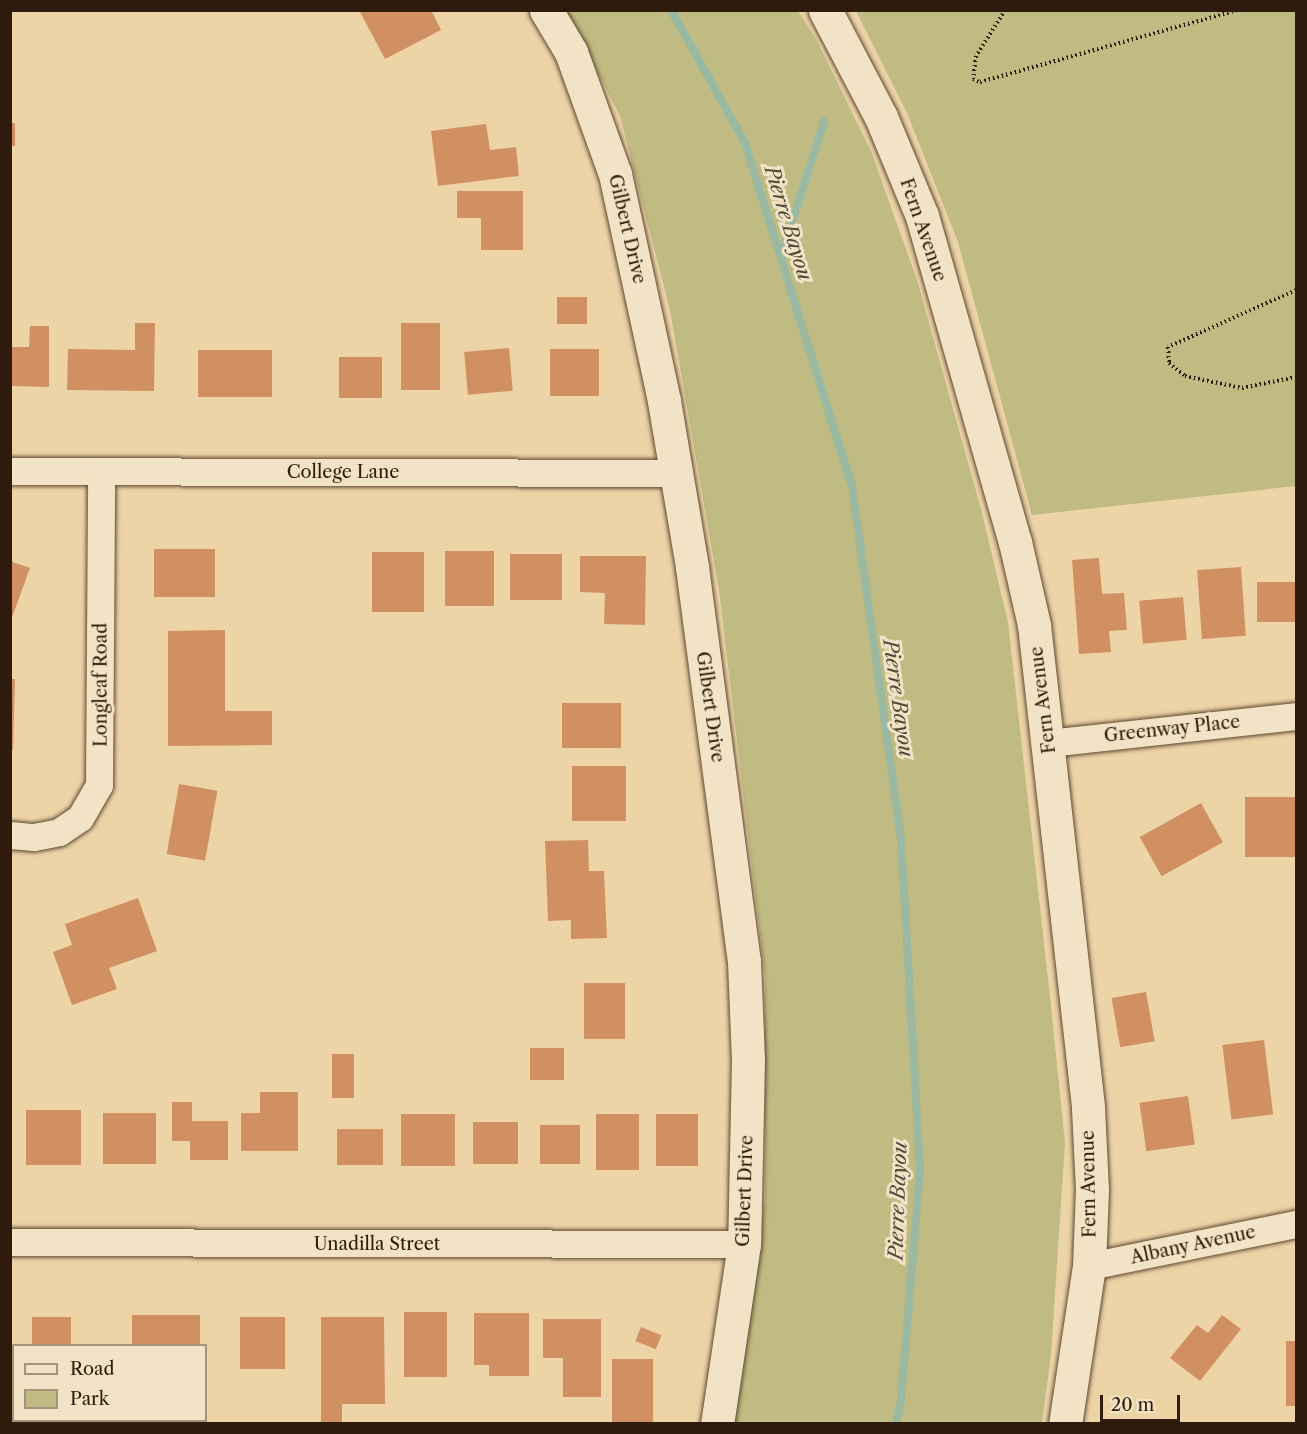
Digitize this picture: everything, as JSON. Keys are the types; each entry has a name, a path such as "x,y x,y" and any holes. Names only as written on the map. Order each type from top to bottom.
{"street":[{"name":"Gilbert Drive","path":"546,10 571,52 615,174 676,473 744,962 748,1059 744,1244 717,1424"},
{"name":"Fern Avenue","path":"825,10 881,117 922,216 1015,542 1034,625 1088,1108 1092,1189 1089,1266 1065,1424"},
{"name":"College Lane","path":"10,471 676,473"},
{"name":"Longleaf Road","path":"10,835 34,837 59,832 80,818 99,785 101,471"},
{"name":"Greenway Place","path":"1048,743 1296,716"},
{"name":"Albany Avenue","path":"1089,1266 1296,1224"},
{"name":"Unadilla Street","path":"10,1242 744,1244"}],"path":[{"path":"1005,10 976,56 973,79 980,82 1239,10"},
{"path":"1296,290 1168,347 1169,363 1185,376 1242,388 1296,377"}],"green space":[{"path":"566,11 798,11 816,39 871,151 917,280 981,509 1008,622 1050,997 1065,1143 1051,1355 1042,1423 732,1423 741,1383 765,1199 765,976 719,590 670,310 620,116"},
{"path":"856,11 1296,11 1296,486 1032,515 958,242 907,113"}],"building":[{"path":"359,10 431,10 441,30 385,59"},
{"path":"10,123 15,123 15,146 10,146"},
{"path":"486,124 490,150 516,147 519,176 438,186 431,131"},
{"path":"457,191 523,191 523,250 481,250 481,218 457,218"},
{"path":"557,297 587,297 587,324 557,324"},
{"path":"135,323 155,323 154,391 67,390 68,349 135,350"},
{"path":"401,323 440,323 440,390 401,390"},
{"path":"30,326 49,326 49,387 10,386 10,347 29,347"},
{"path":"509,348 513,391 468,395 464,352"},
{"path":"550,349 599,349 599,396 550,396"},
{"path":"198,350 272,350 272,397 198,397"},
{"path":"339,357 382,357 382,398 339,398"},
{"path":"154,549 215,549 215,597 154,597"},
{"path":"445,551 494,551 494,606 445,606"},
{"path":"372,552 424,552 424,612 372,612"},
{"path":"510,554 562,554 562,600 510,600"},
{"path":"580,556 646,556 645,625 604,624 605,593 580,592"},
{"path":"1099,558 1102,594 1124,593 1127,630 1109,631 1111,652 1079,654 1072,560"},
{"path":"10,561 30,568 11,620 10,620"},
{"path":"1241,567 1246,636 1202,639 1197,570"},
{"path":"1257,582 1296,582 1296,622 1257,622"},
{"path":"1183,597 1187,640 1143,644 1139,601"},
{"path":"225,630 225,711 272,711 272,745 168,746 168,631"},
{"path":"10,679 15,679 13,750 10,750"},
{"path":"562,703 621,703 621,748 562,748"},
{"path":"572,766 626,766 626,821 572,821"},
{"path":"179,784 217,791 205,861 167,854"},
{"path":"1245,797 1296,797 1296,857 1245,857"},
{"path":"1201,803 1223,842 1162,876 1140,837"},
{"path":"588,840 589,871 604,871 607,938 571,939 571,920 548,921 545,841"},
{"path":"138,898 157,951 109,968 117,989 72,1005 53,952 72,945 65,924"},
{"path":"584,983 625,983 625,1039 584,1039"},
{"path":"1146,992 1155,1041 1120,1047 1112,998"},
{"path":"1264,1040 1273,1114 1231,1120 1222,1045"},
{"path":"530,1048 564,1048 564,1080 530,1080"},
{"path":"332,1054 354,1054 354,1098 332,1098"},
{"path":"260,1092 298,1092 298,1151 241,1151 241,1113 260,1113"},
{"path":"1188,1096 1195,1145 1146,1151 1139,1103"},
{"path":"172,1102 192,1102 192,1121 228,1121 228,1160 190,1160 190,1141 172,1141"},
{"path":"26,1110 81,1110 81,1165 26,1165"},
{"path":"103,1113 156,1113 156,1164 103,1164"},
{"path":"401,1114 455,1114 455,1166 401,1166"},
{"path":"596,1114 639,1114 639,1170 596,1170"},
{"path":"656,1114 698,1114 698,1166 656,1166"},
{"path":"473,1122 518,1122 518,1164 473,1164"},
{"path":"540,1125 580,1125 580,1164 540,1164"},
{"path":"337,1129 383,1129 383,1165 337,1165"},
{"path":"404,1312 447,1312 447,1377 404,1377"},
{"path":"474,1313 529,1313 529,1376 489,1376 489,1365 474,1365"},
{"path":"132,1315 200,1315 200,1344 132,1344"},
{"path":"1222,1315 1241,1329 1200,1381 1170,1358 1197,1325 1208,1333"},
{"path":"32,1317 71,1317 71,1344 32,1344"},
{"path":"240,1317 285,1317 285,1369 240,1369"},
{"path":"321,1317 384,1317 385,1404 342,1404 342,1423 321,1423"},
{"path":"543,1319 601,1319 601,1397 563,1397 563,1358 543,1358"},
{"path":"641,1327 661,1335 656,1349 635,1341"},
{"path":"1286,1341 1296,1341 1296,1406 1286,1406"},
{"path":"612,1359 653,1359 653,1424 612,1424"}],"waterway":[{"name":"Pierre Bayou","path":"671,10 745,143 852,486 901,839 920,1172 901,1400 896,1424"},
{"path":"781,256 824,122"}]}
